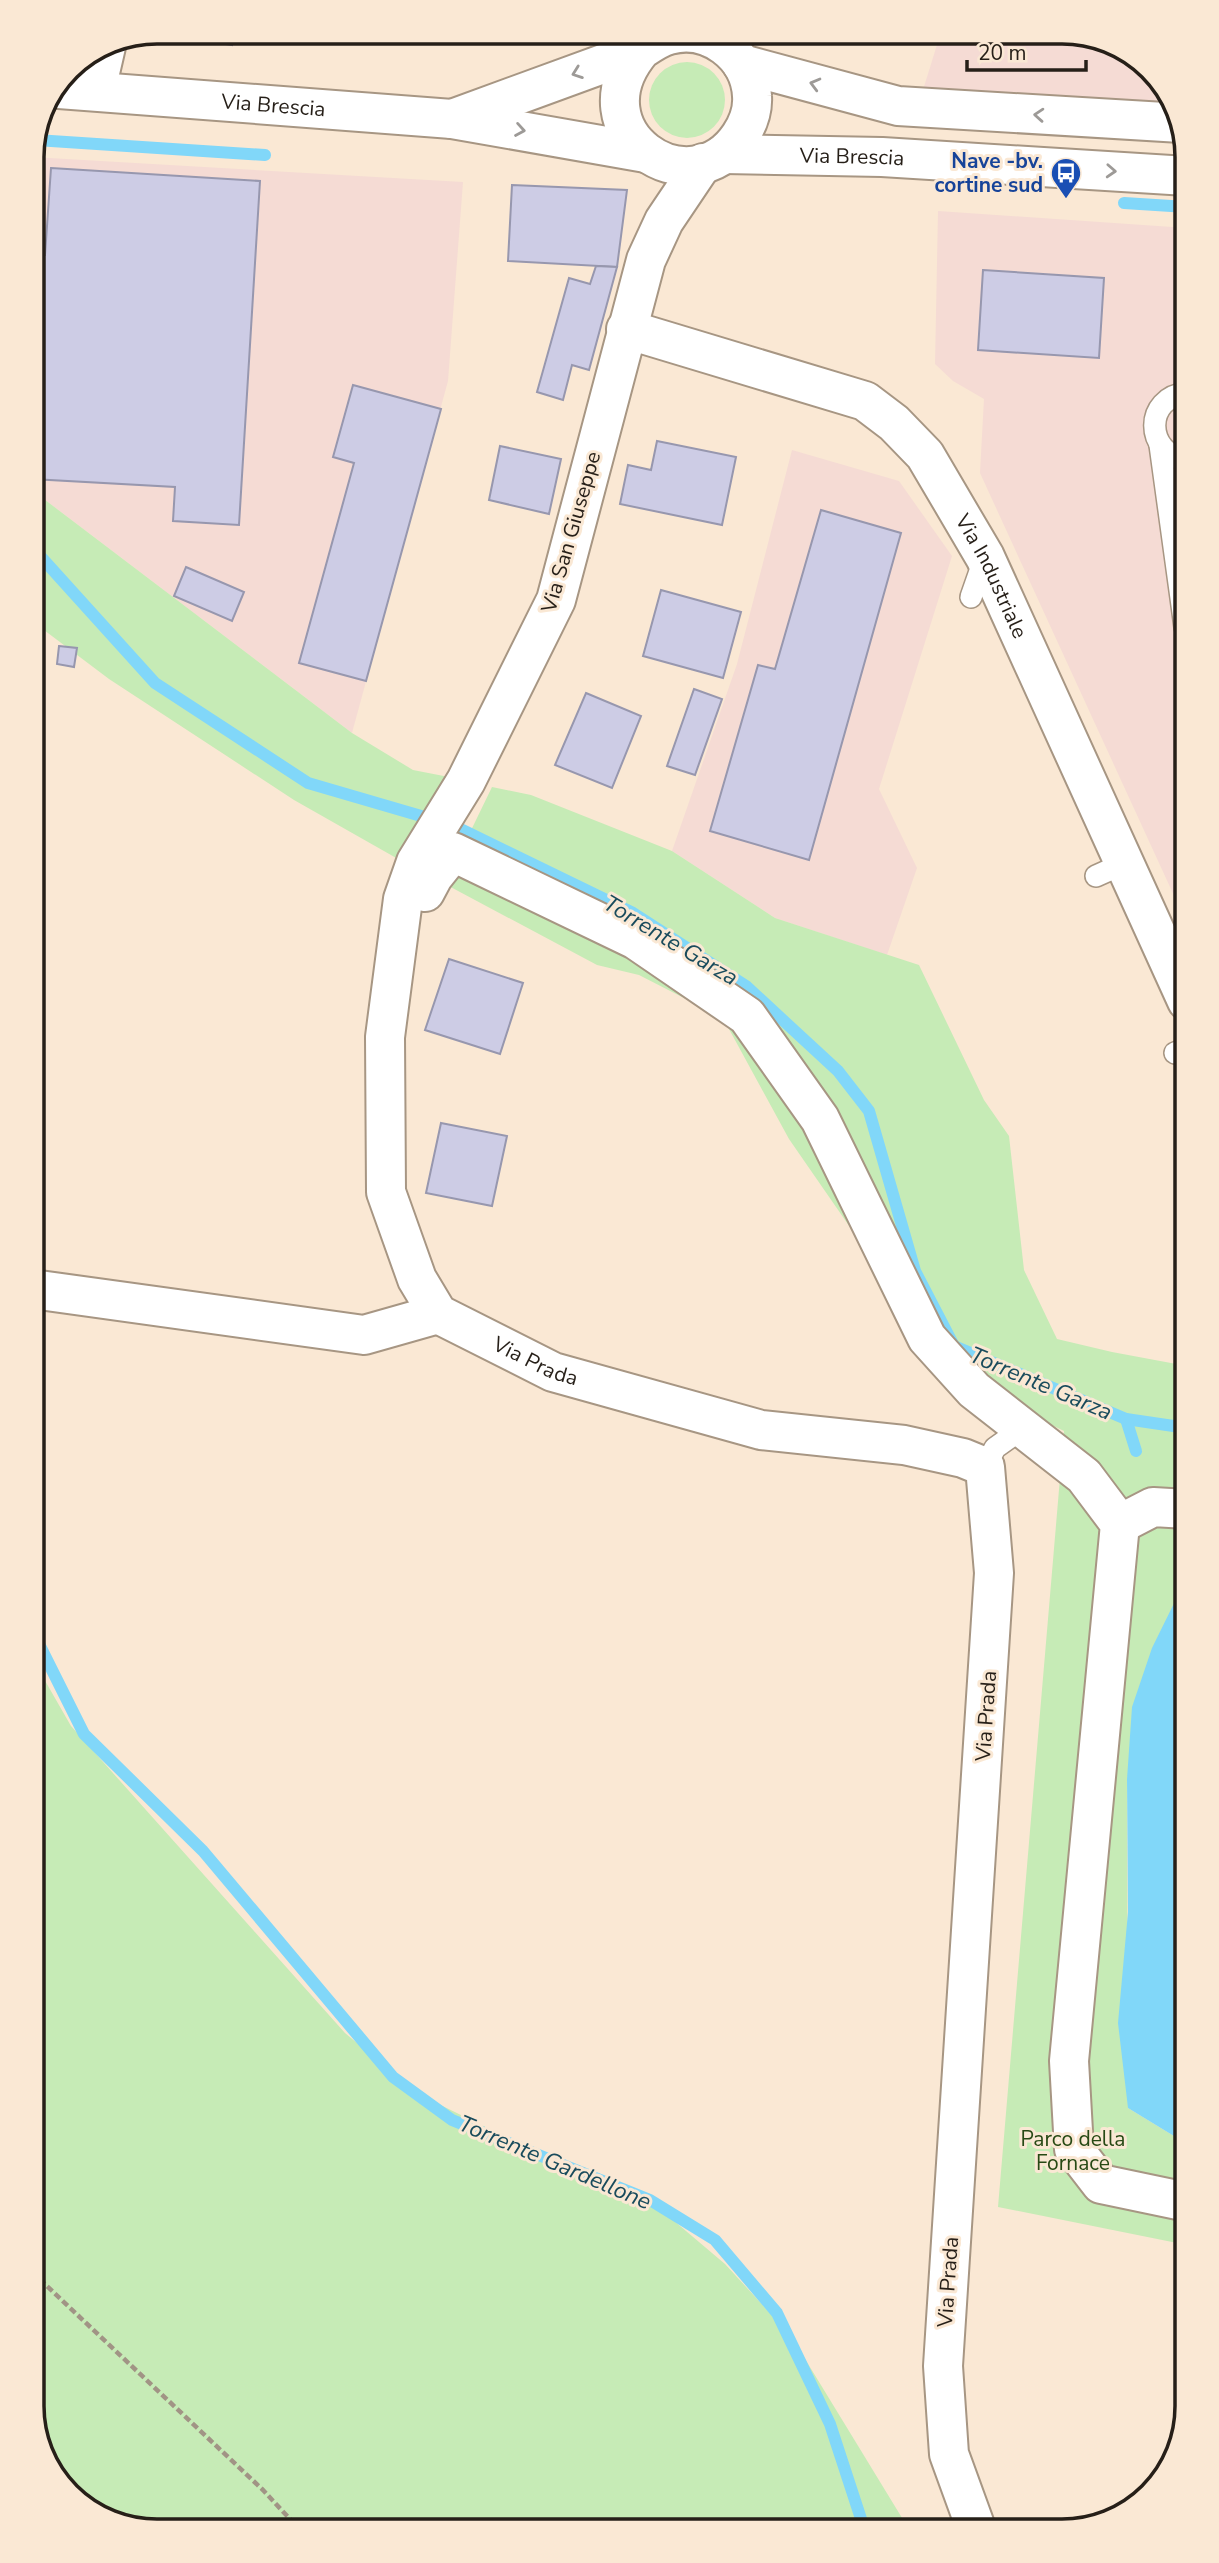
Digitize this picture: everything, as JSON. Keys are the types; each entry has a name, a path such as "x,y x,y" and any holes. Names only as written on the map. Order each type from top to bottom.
{"street":[{"name":"Via Brescia","path":"452,119 644,44"},
{"path":"649,44 630,63 623,78 619,102 625,126 634,141 653,157"},
{"name":"Via Brescia","path":"735,51 898,106 1169,122"},
{"path":"714,158 736,142 746,128 751,113 749,79 735,51"},
{"name":"Via Brescia","path":"94,64 78,89 452,119 653,157 676,165 714,158 881,158 1175,175"},
{"name":"Via San Giuseppe","path":"653,157 664,221"},
{"name":"Via San Giuseppe","path":"403,899 416,862 466,781 556,600 646,260 664,221 714,158"},
{"name":"Via Industriale","path":"626,329 865,401 894,423 925,455 985,557 1110,870 1175,979"},
{"path":"44,1291 364,1335 438,1314 417,1279 386,1192 385,1037 403,899 424,893 453,852 636,940 747,1016 820,1119 928,1338 974,1390 1084,1476 1120,1524 1069,2062 1074,2149 1101,2184 1175,2199"},
{"name":"Via Prada","path":"438,1314 553,1372 605,1387 761,1430 904,1445 963,1458 985,1467 994,1573 943,2366 949,2454 972,2519"},
{"path":"1120,1524 1153,1507 1175,1509"}],"lane":[{"path":"1175,397 1169,399 1158,411 1154,426 1160,445 1175,554"},
{"path":"1160,445 1175,457"},
{"path":"971,597 985,557"},
{"path":"985,1467 995,1448 1009,1438"}],"path":[{"path":"44,2283 263,2490 290,2519"}],"shaded area":[{"path":"937,44 1070,44 1105,52 1131,67 1152,88 1163,106 922,93"},
{"path":"44,158 463,182 448,381 352,733 44,499"},
{"path":"938,211 1175,227 1175,898 980,473 984,399 953,381 935,364"},
{"path":"792,450 899,481 952,556 879,789 917,868 887,955 775,918 672,851 737,664"}],"green space":[{"path":"687,62 701,65 714,73 722,86 725,100 722,114 714,127 701,135 687,138 673,135 660,127 652,114 649,100 652,86 660,73 673,65"},
{"path":"44,499 352,733 413,770 454,778 398,859 294,800 109,679 44,630"},
{"name":"Parco della Fornace","path":"492,787 531,795 672,851 775,918 919,965 984,1100 1009,1136 1024,1270 1057,1339 1175,1364 1175,1614 1127,1779 1128,2108 1175,2137 1175,2243 998,2207 1064,1431 938,1370 872,1259 789,1139 723,1018 639,975 597,965 445,884"},
{"path":"44,1679 71,1726 345,2033 418,2094 541,2154 647,2198 725,2264 791,2336 903,2519 149,2519 107,2508 88,2496 67,2475 52,2449 44,2406"}],"water":[{"path":"1175,1601 1175,2137 1128,2108 1118,2023 1128,1912 1127,1779 1132,1707 1152,1648"}],"building":[{"path":"51,168 260,181 239,525 173,521 175,487 44,480 45,255"},
{"path":"512,185 627,190 617,267 508,261"},
{"path":"596,266 617,267 589,370 572,365 563,400 537,392 569,278 590,284"},
{"path":"983,270 1104,278 1099,358 978,350"},
{"path":"353,385 441,409 366,681 299,663 354,463 333,457"},
{"path":"657,441 736,457 722,525 620,504 628,465 651,470"},
{"path":"500,446 561,459 549,514 489,500"},
{"path":"821,510 901,533 809,860 710,831 758,665 775,669"},
{"path":"186,567 244,592 232,621 174,596"},
{"path":"661,590 741,612 723,678 643,656"},
{"path":"59,646 77,648 74,667 57,664"},
{"path":"694,689 722,699 695,775 667,766"},
{"path":"586,693 641,716 612,788 555,765"},
{"path":"449,959 523,983 500,1054 425,1030"},
{"path":"441,1123 507,1136 492,1206 426,1193"}],"waterway":[{"path":"46,141 265,155"},
{"path":"1124,203 1175,206"},
{"name":"Torrente Garza","path":"44,560 155,683 308,783 452,825 633,913 746,986 838,1071 869,1111 915,1271 954,1346 1126,1419 1175,1426"},
{"path":"1126,1419 1136,1451"},
{"name":"Torrente Gardellone","path":"44,1654 84,1734 203,1851 393,2077 452,2120 650,2200 715,2240 777,2313 830,2424 861,2519"}],"place":[{"name":"Nave -bv. cortine sud","path":"1066,200"}]}
